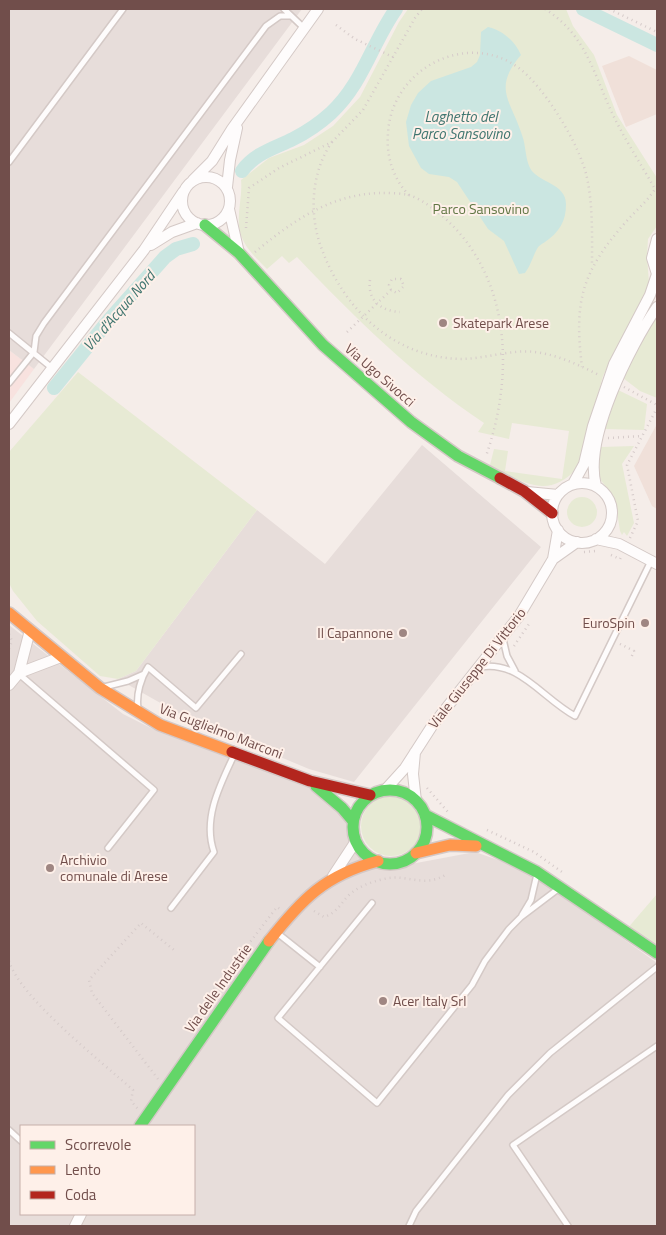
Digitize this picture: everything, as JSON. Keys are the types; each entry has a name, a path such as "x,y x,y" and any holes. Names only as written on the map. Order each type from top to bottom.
{"street":[{"path":"9,424 144,250 183,192 212,162 242,116 318,9"},
{"path":"144,250 172,232 220,221 229,209 230,198 227,187 233,145 242,116"},
{"path":"193,180 200,177 215,178 227,187"},
{"path":"183,192 182,207 186,214 201,224"},
{"name":"Via Ugo Sivocci","path":"229,209 239,252"},
{"name":"Via Ugo Sivocci","path":"201,224 239,252 269,288 323,345 410,422 458,456 524,492 552,513"},
{"path":"654,562 623,547 596,539 577,542 563,536 558,530 552,513 558,495 573,484 584,464 593,426 614,364 650,295 657,274 652,258 657,240"},
{"path":"596,486 592,467 616,382 630,352 657,307"},
{"path":"573,484 588,483 596,486 609,499 612,509 610,526 623,547"},
{"name":"Via Ugo Sivocci","path":"524,492 558,495"},
{"path":"596,539 610,526"},
{"name":"Viale Giuseppe Di Vittorio","path":"385,790 405,768 432,726 502,639 553,558 558,530"},
{"name":"Viale Giuseppe Di Vittorio","path":"553,558 577,542"},
{"name":"Via Guglielmo Marconi","path":"9,603 30,630"},
{"name":"Via Guglielmo Marconi","path":"9,613 100,688 160,725 310,781 370,796"},
{"path":"9,685 19,673 30,630"},
{"path":"19,673 61,657"},
{"path":"415,751 413,774 416,801 425,815 454,832 537,872 657,953"},
{"name":"Via Guglielmo Marconi","path":"310,781 330,796 354,821"},
{"path":"416,801 396,790 385,790 370,796 362,802 354,821 356,841 369,857 378,861 398,862 416,853 450,845 488,847"},
{"path":"416,853 426,835 425,815"},
{"name":"Via delle Industrie","path":"333,877 356,841"},
{"name":"Via delle Industrie","path":"141,1125 276,932 298,905 333,877 352,868 378,861"}],"lane":[{"path":"9,162 123,9"},
{"path":"284,9 304,28"},
{"path":"9,383 34,352 36,336 44,324 266,26 280,16 291,16"},
{"path":"9,333 52,368"},
{"path":"480,667 500,666 515,671 559,707 575,716 605,653 654,562"},
{"path":"502,639 507,656 515,671"},
{"path":"138,713 138,694 148,667 196,708 242,654"},
{"path":"19,673 154,790 108,848"},
{"path":"100,688 128,682 144,674"},
{"path":"171,908 214,852 210,840 210,824 218,789 235,752"},
{"path":"372,903 278,1018 377,1103 472,985 485,961 520,918 531,900 537,872"},
{"path":"520,918 560,887"},
{"path":"276,932 320,967"},
{"path":"409,1226 422,1203 508,1095 550,1053 657,967"},
{"path":"568,1226 513,1145 657,1046"},
{"path":"9,1130 20,1140"}],"path":[{"path":"422,9 415,18 363,110 332,142 324,154 317,174 314,209 318,240 328,268 349,302 363,316 392,338 429,354 460,359 534,352 561,357 603,376"},
{"path":"545,9 560,18 590,58 615,120 656,190 647,203 626,222 592,264"},
{"path":"609,9 657,32"},
{"path":"336,25 368,46 393,57"},
{"path":"484,463 496,425 502,388 502,334 493,291 482,263 466,240 445,218 409,195 394,172 387,144 388,124 395,101 408,81 423,68 439,59 463,52 493,54 512,63 531,78 560,118 587,177 592,218 592,264 579,307 578,333 582,367"},
{"path":"247,233 249,188 279,168 332,142"},
{"path":"252,246 256,252 296,220 314,209 362,194 409,195"},
{"path":"392,279 401,279 404,286 402,290 397,293 391,290 389,285 392,279"},
{"path":"370,280 370,294 377,304 385,310 400,312"},
{"path":"347,332 391,290"},
{"path":"609,554 620,559 623,547 638,521 627,466 657,407 620,384"},
{"path":"599,437 643,436"},
{"path":"578,554 584,552 603,553"},
{"path":"515,653 514,644 529,624"},
{"path":"9,634 12,641 9,649"},
{"path":"617,643 634,651 631,658"},
{"path":"423,779 431,795 451,814"},
{"path":"482,828 510,839 534,852 565,873"},
{"path":"314,911 324,917 334,914 349,895 364,884 386,878 435,882 447,874"},
{"path":"214,989 277,907 283,911"},
{"path":"165,1089 92,993 89,980 141,923 174,950"},
{"path":"9,961 17,979 33,998 133,1090 130,1100 132,1105 147,1115"}],"shaded area":[{"path":"9,9 302,9 34,369 9,350"},
{"path":"629,56 657,70 657,114 626,127 602,66"},
{"path":"9,350 34,369 9,403"},
{"path":"657,424 657,509 652,506 634,466"},
{"path":"422,445 541,547 354,782 309,769 187,718 118,679 136,671 257,510 325,564"},
{"path":"9,625 123,714 153,729 308,786 326,798 347,823 349,836 355,849 379,867 395,867 475,852 507,863 541,880 657,963 657,1226 9,1226"}],"green space":[{"name":"Parco Sansovino","path":"408,9 566,9 573,26 594,55 617,115 657,178 657,226 648,239 649,283 641,304 603,376 578,467 557,483 546,486 535,485 524,482 490,465 494,449 508,451 505,471 562,479 569,431 512,423 509,439 478,432 484,423 409,366 341,302 297,257 289,263 282,256 267,269 248,249 239,229 241,180 269,158 304,145 333,126 360,97 399,22"},
{"path":"657,314 657,398 640,391 623,378 635,351"},
{"path":"78,372 257,510 136,671 118,679 100,676 37,621 13,591 9,583 9,452"},
{"path":"618,390 647,404 644,430 605,429"},
{"path":"634,446 622,464 634,523 627,536 624,532 622,535 620,531 615,499 600,479 598,467 601,447"},
{"path":"582,497 593,501 597,512 593,523 582,527 571,523 567,512 571,501"},
{"path":"391,796 408,801 416,809 421,826 416,843 408,851 391,856 374,851 366,843 361,826 366,809 374,801"},
{"path":"657,894 657,952 627,929"}],"water":[{"name":"Laghetto del Parco Sansovino","path":"488,27 508,37 521,55 507,77 506,95 518,123 530,168 539,177 562,192 566,204 565,216 561,226 538,247 525,273 519,274 504,241 488,229 457,182 449,177 429,174 421,168 409,146 406,122 411,105 418,93 431,81 471,67 477,62 480,55 481,32"}],"waterway":[{"name":"Via d'Acqua Nord","path":"242,171 259,155 293,139 318,124 331,113 351,89 396,9"},
{"name":"Via d'Acqua Nord","path":"583,9 657,45"},
{"name":"Via d'Acqua Nord","path":"54,388 109,320 165,257 176,249 193,244"}],"traffic: fast":[{"path":"205,225 239,253 323,345 411,422 458,456 500,478"},
{"path":"316,786 342,808 353,821"},
{"path":"390,790 404,793 416,801 424,813 427,827 424,841 416,853 404,861 390,864 376,861 364,853 356,841 353,827 356,813 364,801 376,793 390,790"},
{"path":"425,815 537,872 657,953"},
{"path":"141,1125 269,941"}],"traffic: slow":[{"path":"9,613 100,688 160,725 232,752"},
{"path":"416,853 450,845 476,846"},
{"path":"269,941 292,913 329,881 359,867 378,861"}],"traffic: jam":[{"path":"500,478 524,491 552,513"},
{"path":"232,752 310,781 370,795"}],"place":[{"name":"Skatepark Arese","path":"443,323"},
{"name":"EuroSpin","path":"645,623"},
{"name":"Il Capannone","path":"403,633"},
{"name":"Archivio comunale di Arese","path":"50,868"},
{"name":"Acer Italy Srl","path":"383,1001"}]}
